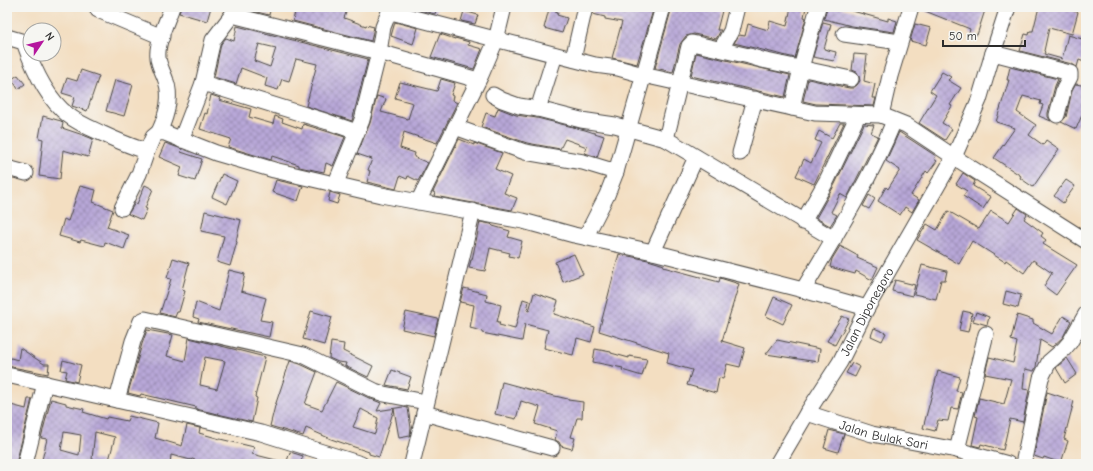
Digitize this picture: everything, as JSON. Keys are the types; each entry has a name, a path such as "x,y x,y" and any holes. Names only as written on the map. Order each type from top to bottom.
{"street":[{"path":"97,7 98,10 162,37"},
{"path":"122,208 139,174 153,137 159,132 163,124 169,103 169,89 158,58 158,50 172,7"},
{"path":"418,202 496,40 504,7"},
{"path":"573,59 585,7"},
{"path":"586,236 607,195 616,172 663,7"},
{"path":"721,49 731,31 737,7"},
{"path":"792,108 801,68 818,7"},
{"path":"803,290 834,239 886,141 890,76 911,7"},
{"name":"Jalan Diponegoro","path":"777,464 807,413 840,362 867,308 954,157 979,100 1008,7"},
{"path":"181,140 203,83 213,40 234,11 478,80"},
{"path":"336,185 362,120 379,52 383,27 389,12 594,65 618,68 643,75 815,113 888,118 906,124 954,157 1086,242"},
{"path":"844,34 900,42"},
{"path":"7,37 24,42 41,82 50,96 67,115 80,124 147,151"},
{"path":"666,139 690,44 698,44 721,49 762,60 851,79"},
{"path":"993,53 1070,73 1070,77 1064,88 1057,115"},
{"path":"538,108 555,55"},
{"path":"203,83 357,132"},
{"path":"493,94 502,100 519,106 538,108 582,120 615,126 666,139 803,222 834,239"},
{"path":"740,153 755,99"},
{"path":"803,222 827,180 858,115"},
{"path":"455,127 525,152 583,162 616,172"},
{"path":"159,132 216,153 274,170 418,202 523,221 574,235 586,236 653,252 803,290 867,308"},
{"path":"653,252 696,157"},
{"path":"7,168 26,173"},
{"path":"412,464 473,211"},
{"path":"1023,464 1041,378 1049,362 1070,342 1086,314"},
{"path":"117,400 141,321 145,319 157,320 303,355 375,391 552,448"},
{"path":"956,450 986,334"},
{"path":"7,375 261,433 360,464"},
{"path":"25,464 45,383"},
{"name":"Jalan Bulak Sari","path":"807,413 872,434 956,450 1008,464"}],"building":[{"path":"181,7 211,7 207,21 179,13"},
{"path":"245,7 271,7 269,15 245,9"},
{"path":"296,7 348,7 344,18 366,26 374,27 371,41 293,21"},
{"path":"408,7 437,7 435,14"},
{"path":"594,7 611,7 628,10 628,7 635,9 636,7 654,7 637,64 612,58 622,22 605,19 605,17 593,14"},
{"path":"672,7 723,7 717,30 721,30 716,39 694,34 686,36 680,44 673,72 655,68"},
{"path":"791,7 806,7 804,17 806,18 795,58 734,43 739,35 745,36 748,24 768,30 770,21 787,26"},
{"path":"827,7 843,7 842,8 888,21 888,18 897,21 894,32 852,26 824,19"},
{"path":"920,7 986,7 977,35 969,33 970,29 920,9"},
{"path":"1039,7 1067,7 1067,9 1078,12 1072,34 1049,28 1044,54 1062,59 1068,35 1086,40 1084,62 1079,60 1077,67 1072,64 1020,51 1025,34 1029,35 1030,31 1033,31"},
{"path":"549,9 558,12 557,15 567,18 562,33 544,28"},
{"path":"464,11 478,15 475,24 461,21"},
{"path":"395,22 418,28 413,44 391,36"},
{"path":"823,22 831,24 824,49 836,52 834,61 813,57"},
{"path":"915,24 931,28 926,45 910,41"},
{"path":"237,26 368,59 352,121 306,106 317,64 296,59 289,81 282,79 278,90 265,86 267,78 241,68 236,84 214,77 221,44 226,38 234,41","holes":["259,44 276,48 270,67 254,61"]},
{"path":"440,34 469,42 468,45 482,49 474,69 431,57"},
{"path":"696,53 790,75 785,97 691,76"},
{"path":"854,54 867,55 864,81 875,84 872,98 876,98 874,106 816,104 803,101 808,79 849,88 853,88 857,85 860,81 859,76 857,72 852,70"},
{"path":"1010,67 1058,79 1048,113 1048,117 1051,121 1039,116 1043,105 1040,104 1041,101 1023,96 1017,112 1036,125 1029,135 1043,145 1046,140 1059,149 1033,187 1020,178 1021,176 994,158 1015,128 996,122 1009,80 1007,80"},
{"path":"81,70 99,76 87,111 72,106 75,97 62,93 67,78 77,81"},
{"path":"942,72 951,77 948,80 961,88 950,105 952,106 942,123 952,129 945,140 919,123 936,95 930,91"},
{"path":"18,75 25,84 18,89 12,79"},
{"path":"441,79 455,83 451,95 453,96 452,100 457,103 437,143 404,132 400,148 415,153 414,157 428,163 418,181 408,176 407,179 400,176 396,189 367,182 370,171 368,170 372,159 357,154 370,123 377,96 386,99 381,112 408,119 413,103 395,98 400,82 437,91"},
{"path":"115,80 133,85 124,116 106,111"},
{"path":"1076,84 1086,86 1086,106 1076,129 1061,122 1066,117 1072,91"},
{"path":"211,95 220,98 219,100 251,109 249,117 273,124 275,116 283,119 282,122 302,129 303,124 345,137 333,166 326,163 324,172 299,167 299,165 272,156 271,160 228,147 231,139 200,129 205,113 207,114"},
{"path":"498,108 516,115 537,118 604,136 597,157 585,153 587,147 565,139 560,149 527,143 481,127 486,113 495,116"},
{"path":"43,116 61,121 63,123 62,128 93,139 88,157 63,150 60,179 39,176 43,139 39,138"},
{"path":"840,123 844,123 814,184 796,176 804,159 811,163 821,143 815,140 819,131 832,138"},
{"path":"864,124 874,125 871,133 878,136 847,198 840,194 831,212 837,215 830,226 816,218 835,184"},
{"path":"899,132 936,156 934,159 937,161 928,173 926,171 911,195 919,200 912,212 905,207 900,215 878,201 886,187 888,189 900,170 886,161"},
{"path":"459,139 502,153 495,169 511,176 504,193 517,198 512,210 434,196 435,193 433,192"},
{"path":"165,143 182,149 181,152 202,159 195,181 179,176 182,167 159,157"},
{"path":"963,173 975,181 973,186 991,197 983,209 963,196 967,191 956,184"},
{"path":"222,174 237,181 227,204 212,197"},
{"path":"276,180 303,186 298,201 272,192"},
{"path":"1066,180 1075,186 1063,203 1054,196"},
{"path":"145,185 153,189 142,220 128,214 135,203 137,204"},
{"path":"80,186 96,190 93,202 113,210 107,227 129,235 124,249 105,242 104,246 81,240 80,242 59,236 64,219 68,221"},
{"path":"330,192 340,195 337,204 328,201"},
{"path":"869,195 875,199 869,209 863,206"},
{"path":"1018,208 1027,214 1024,219 1043,233 1041,236 1046,240 1043,244 1077,265 1056,295 1044,286 1052,273 1033,260 1024,273 1006,260 1005,262 972,241 959,264 917,240 927,224 937,230 948,211 979,229 991,211 1009,222"},
{"path":"205,211 241,220 237,242 230,266 217,262 224,236 201,231"},
{"path":"480,222 491,224 510,231 508,237 522,241 518,258 509,256 510,253 490,248 485,271 469,268"},
{"path":"840,246 858,256 857,258 878,267 872,280 856,271 855,274 830,267 832,259"},
{"path":"574,254 583,274 563,282 555,262"},
{"path":"619,254 648,260 664,265 663,267 719,282 720,278 739,284 722,341 745,348 740,367 727,364 723,379 719,378 716,393 687,385 692,370 667,363 669,353 599,331"},
{"path":"173,258 189,263 182,290 185,291 179,312 177,312 175,317 160,313 171,279 167,278"},
{"path":"922,265 947,271 945,280 941,280 936,299 914,294"},
{"path":"229,270 245,274 241,291 266,298 260,320 272,322 269,337 198,322 199,319 193,317 196,302 219,311"},
{"path":"895,280 915,285 912,296 892,291"},
{"path":"464,288 487,294 486,301 501,305 497,322 500,322 499,325 515,329 523,299 529,301 527,310 529,311 534,293 558,301 554,314 595,327 591,342 577,338 573,355 544,348 548,330 525,324 522,341 482,333 482,331 470,328 474,305 460,302"},
{"path":"1006,291 1021,295 1018,308 1003,304"},
{"path":"774,297 792,305 783,324 766,316"},
{"path":"311,311 332,317 324,345 303,339"},
{"path":"963,311 972,313 968,332 959,330"},
{"path":"406,312 438,319 434,336 402,329"},
{"path":"976,312 989,317 987,325 973,321"},
{"path":"1017,315 1033,320 1033,323 1052,334 1063,316 1071,321 1063,337 1052,347 1040,340 1036,367 1034,371 1025,369 1023,389 1029,390 1023,422 1010,419 1003,450 981,444 980,447 972,445 978,417 975,416 979,398 1004,404 1011,379 985,374 989,357 1013,363 1017,342 1011,340"},
{"path":"842,316 849,319 835,345 827,341"},
{"path":"874,328 886,333 882,341 871,336"},
{"path":"147,330 173,335 167,356 185,361 189,338 265,357 255,397 257,398 252,422 141,394 140,396 128,393","holes":["205,357 225,361 217,389 200,385"]},
{"path":"777,340 820,349 818,362 766,354"},
{"path":"331,342 344,344 343,351 373,366 368,377 345,366 346,363 338,362 329,358"},
{"path":"20,348 44,364 49,364 48,374 7,366 7,357 18,360"},
{"path":"595,349 629,358 629,356 647,359 642,376 622,370 623,368 593,362"},
{"path":"1067,358 1077,374 1065,383 1056,368"},
{"path":"63,360 81,365 77,382 65,379 67,371 61,370"},
{"path":"290,361 317,372 305,404 322,410 336,382 381,403 377,411 403,407 408,408 411,428 410,436 399,438 394,409 379,457 306,428 303,436 270,426","holes":["361,409 378,418 375,434 353,427"]},
{"path":"852,363 860,367 855,377 846,373"},
{"path":"392,370 411,377 407,389 386,385"},
{"path":"938,371 960,377 956,391 962,392 958,409 951,408 948,421 938,420 935,431 923,428"},
{"path":"502,382 568,400 583,402 582,418 577,418 571,437 575,438 572,449 561,446 559,442 555,440 557,431 535,424 540,407 521,401 516,419 495,414"},
{"path":"1047,392 1074,401 1064,439 1068,441 1061,463 1044,457 1043,459 1034,456"},
{"path":"28,399 32,399 16,464 7,464 7,404 26,409"},
{"path":"51,399 66,403 66,405 84,409 83,412 106,419 107,417 127,421 129,416 158,423 155,438 182,446 187,425 200,428 199,433 254,447 252,454 280,461 280,464 208,464 171,455 170,464 108,464 115,437 95,432 92,459 102,461 101,464 41,464 47,439 41,438","holes":["64,432 81,435 79,455 61,450"]},
{"path":"829,430 844,434 838,452 824,448"},
{"path":"290,452 303,456 300,464 286,464"}]}
